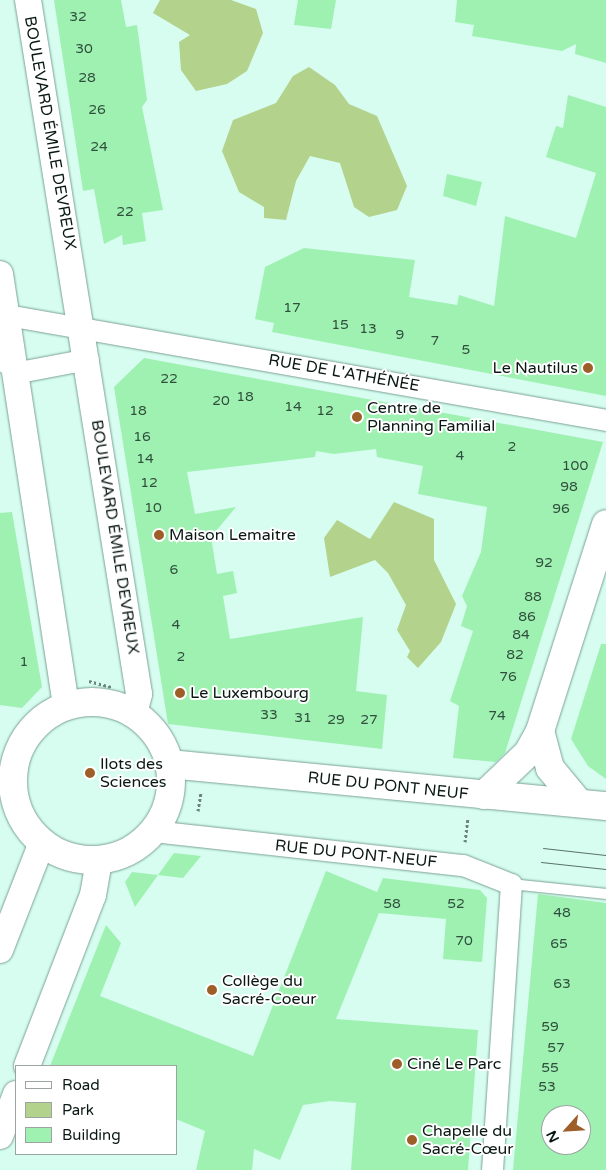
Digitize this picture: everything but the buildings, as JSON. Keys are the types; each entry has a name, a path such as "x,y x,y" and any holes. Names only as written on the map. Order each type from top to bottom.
{"main road":[{"path":"477,795 528,753 540,732 606,524"},
{"path":"137,704 159,739 169,764 167,805 153,831 136,847 99,860 74,858 42,842 17,807 7,785 12,740 66,706 137,704"},
{"path":"540,732 550,768 578,802"},
{"name":"RUE DU PONT NEUF","path":"169,764 606,806"}],"street":[{"name":"BOULEVARD ÉMILE DEVREUX","path":"28,0 88,359 137,704"},
{"path":"0,274 7,315 9,365 66,706"},
{"path":"7,315 82,325"},
{"name":"RUE DE L'ATHÉNÉE","path":"82,325 606,420"},
{"path":"9,365 88,359"},
{"name":"RUE DU PONT-NEUF","path":"153,831 463,865 510,884"},
{"path":"0,950 42,842"},
{"path":"27,1065 93,894 99,860"},
{"path":"492,1170 510,929 510,884"},
{"path":"0,1136 15,1097"}],"lane":[{"path":"510,884 606,894"}],"path":[{"path":"62,674 137,704"},
{"path":"195,837 204,768"},
{"path":"463,865 477,795"}],"green space":[{"path":"160,0 231,0 256,9 263,33 247,71 227,84 196,91 181,70 179,42 190,35 153,13"},
{"path":"309,67 335,85 349,104 377,116 407,186 397,210 369,217 354,207 340,163 310,156 296,181 286,220 264,218 264,207 239,192 222,151 233,120 276,103 293,76"},
{"path":"394,502 434,519 434,560 456,604 441,642 418,668 407,657 410,651 397,630 406,605 388,573 375,560 330,577 324,538 337,520 370,539"}],"tram line":[{"path":"543,848 606,855"},
{"path":"541,862 606,869"}],"place":[{"name":"Le Nautilus","path":"588,368"},
{"name":"Centre de Planning Familial","path":"357,417"},
{"name":"Maison Lemaitre","path":"159,535"},
{"name":"Le Luxembourg","path":"180,693"},
{"name":"Ilots des Sciences","path":"90,773"},
{"name":"Collège du Sacré-Coeur","path":"212,990"},
{"name":"Ciné Le Parc","path":"397,1064"},
{"name":"Chapelle du Sacré-Cœur","path":"412,1140"}]}
